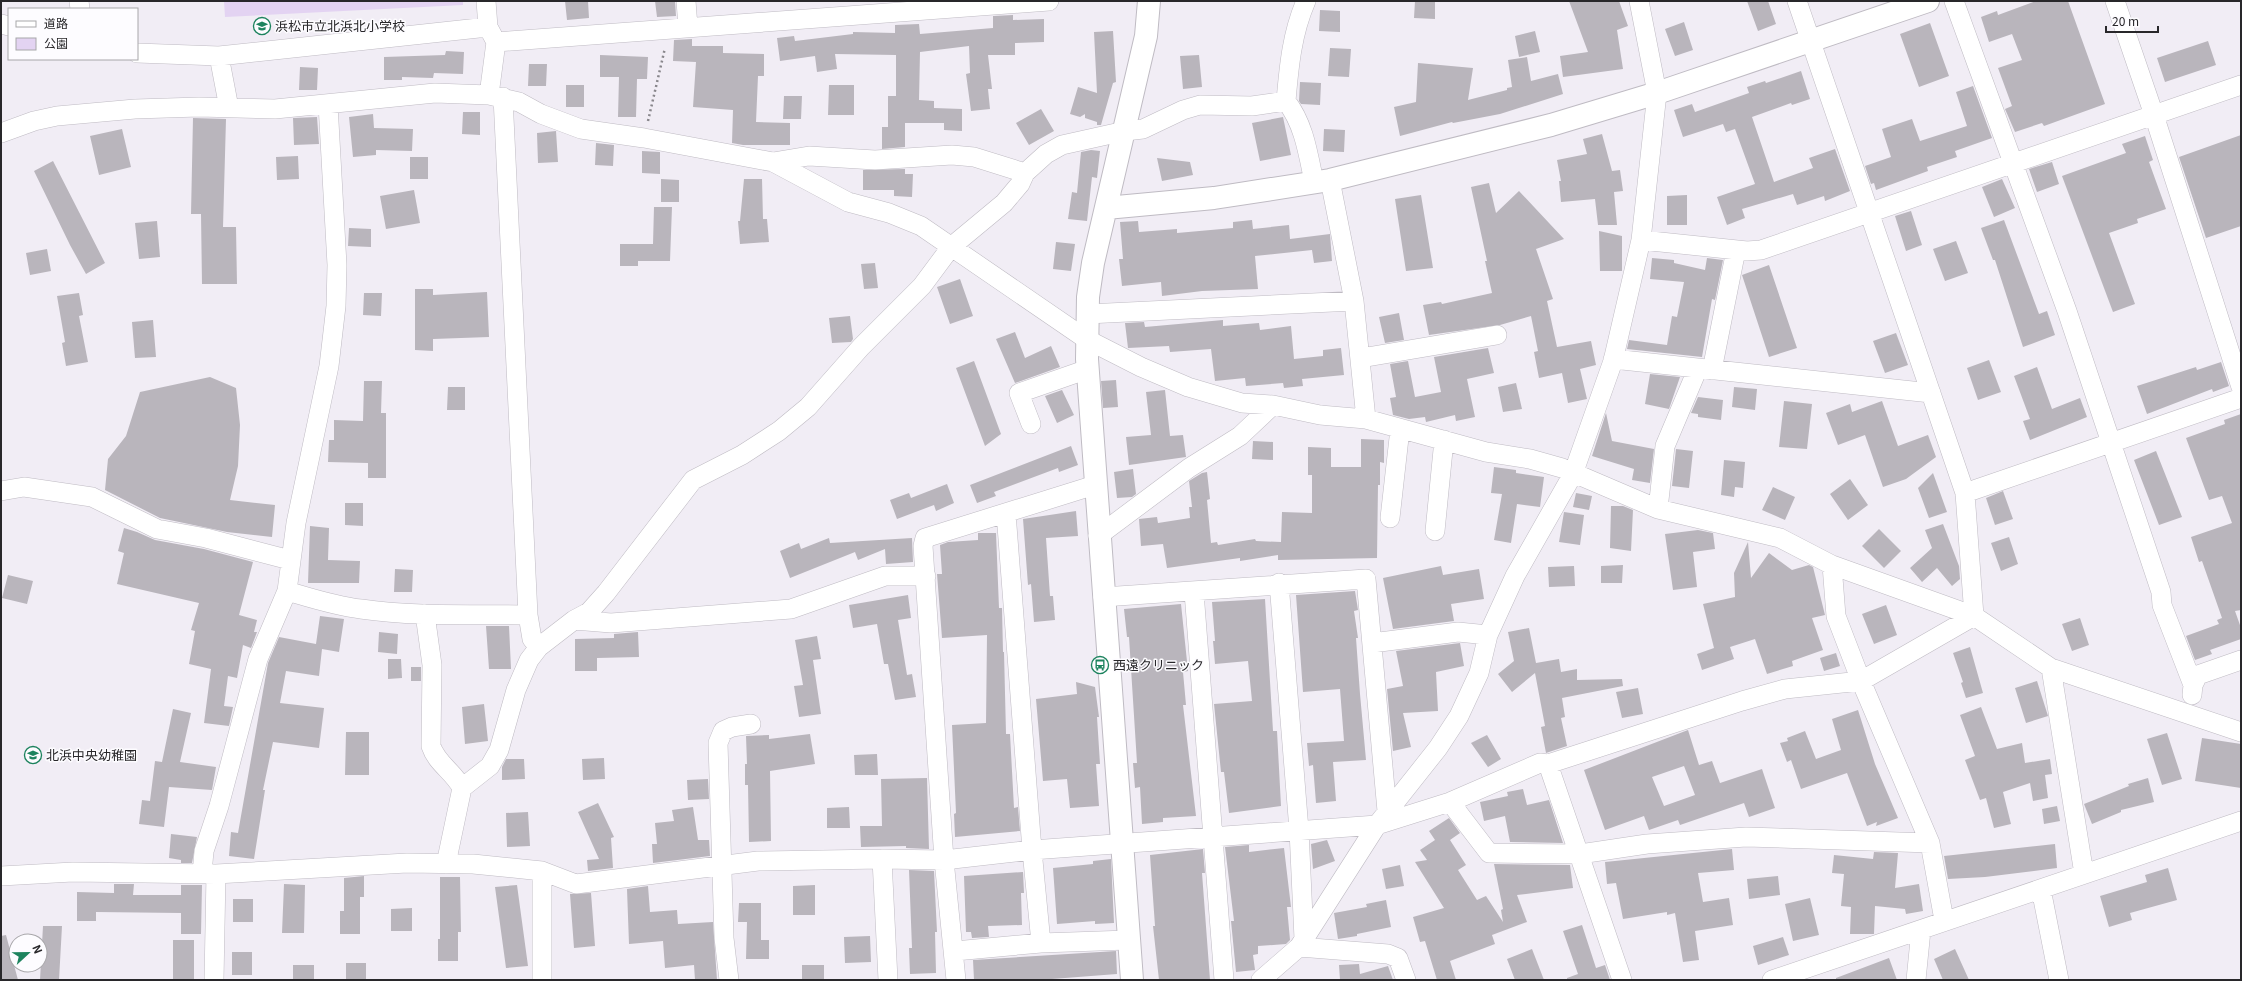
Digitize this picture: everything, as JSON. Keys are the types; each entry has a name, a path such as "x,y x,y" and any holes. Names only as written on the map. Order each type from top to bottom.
{"street":[{"path":"486,1 492,34 528,615 532,639 538,647"},
{"path":"679,28 686,1"},
{"path":"138,53 219,56 492,34 679,28 1049,1"},
{"path":"1132,980 1098,536 1086,339 1087,314 1093,264 1146,36 1149,1"},
{"path":"1306,1 1299,17 1290,51 1286,101 1296,114 1302,127 1322,181 1354,301 1361,358 1366,420"},
{"path":"1260,980 1302,943 1382,818 1438,748 1459,716 1479,673 1488,635 1514,576 1573,474 1613,359 1641,240 1657,93 1639,1"},
{"path":"1796,1 1868,215 1965,493 1974,616"},
{"path":"1106,208 1214,198 1322,181 1551,125 1657,93 1928,1"},
{"path":"1954,1 2067,312 2161,592 2162,605 2193,685"},
{"path":"2115,1 2154,116 2241,387"},
{"path":"219,56 229,108"},
{"path":"1641,240 1736,250 1762,250 2154,116 2241,84"},
{"path":"1,133 34,121 58,116 135,109 275,109 435,93 496,96 581,129 644,138 773,162 848,202 889,213 921,226 1086,339 1141,368 1188,387 1242,403 1273,405 1320,415 1366,420 1486,452 1530,459 1562,468 1658,509 1780,538 1832,565 1974,616 2052,668 2241,732"},
{"path":"462,788 490,766 499,750 516,690 529,660 538,647 574,620 588,612 606,593 693,480 742,454 779,431 808,407 860,347 922,286 951,247 1004,203 1020,184 1025,173 1046,154 1062,145 1125,131 1143,129 1183,110 1200,105 1252,106 1286,101"},
{"path":"214,980 209,874 204,851 219,806 258,659 287,591 290,560 329,366 336,306 337,265 328,104"},
{"path":"773,162 809,156 875,160 952,155 974,157 1025,173"},
{"path":"1658,509 1665,446 1705,369 1736,250"},
{"path":"1087,314 1354,301"},
{"path":"1361,358 1497,335"},
{"path":"1613,359 1930,393"},
{"path":"1031,424 1019,393 1088,369"},
{"path":"1965,493 2241,398"},
{"path":"1098,536 1189,468 1240,436 1273,405"},
{"path":"1390,518 1400,429"},
{"path":"1435,531 1444,440"},
{"path":"956,980 955,951 944,860 923,546 925,538 1095,485"},
{"path":"1,491 24,487 92,497 157,529 206,538 290,560"},
{"path":"1006,513 1032,850 1041,943"},
{"path":"1832,565 1836,616 1861,682 1930,844 1944,920"},
{"path":"574,620 611,623 791,609 885,576 926,576"},
{"path":"1103,598 1194,592 1279,584 1366,579 1372,643 1382,818"},
{"path":"1279,584 1299,830 1302,943"},
{"path":"287,591 327,603 361,610 425,614 528,615"},
{"path":"1194,592 1224,980"},
{"path":"425,614 432,665 431,746 434,756 456,776 462,788 446,864"},
{"path":"1,876 73,872 209,874 407,863 446,864 542,871 576,884 758,861 882,859 944,860 1032,850 1212,838 1299,830 1382,818 1450,802 1540,763 1548,764 1742,701 1785,689 1861,682 1974,616"},
{"path":"1372,643 1458,632 1488,635"},
{"path":"2189,714 2193,685 2198,675 2241,660"},
{"path":"2052,668 2084,874"},
{"path":"730,980 724,938 718,743 723,731 732,727 751,724"},
{"path":"1548,764 1622,980"},
{"path":"1450,802 1489,853 1580,854 1646,844 1746,837 1930,844"},
{"path":"1772,980 1920,930 1944,920 2041,889 2241,821"},
{"path":"882,859 888,980"},
{"path":"542,871 542,980"},
{"path":"2041,889 2059,980"},
{"path":"1916,980 1920,930"},
{"path":"955,951 1041,943 1128,940"},
{"path":"1302,943 1388,954 1398,958 1406,980"}],"path":[{"path":"644,138 679,28"}],"green space":[{"path":"224,1 463,1 463,5 225,17"}],"building":[{"path":"565,1 588,1 589,18 567,20"},
{"path":"655,1 675,1 676,16 657,17"},
{"path":"1415,1 1435,1 1435,19 1414,18"},
{"path":"1569,1 1619,1 1628,26 1617,30 1623,69 1563,77 1560,56 1588,52"},
{"path":"1747,1 1768,1 1776,24 1758,31"},
{"path":"2036,1 2068,1 2105,104 2044,126 2042,123 2015,132 2005,109 2012,106 1998,68 2022,60 2012,34 1989,42 1981,17 1997,11 1998,15"},
{"path":"1320,10 1340,11 1340,32 1319,31"},
{"path":"1013,15 1013,20 1044,19 1044,42 1015,43 1015,55 988,55 992,89 988,89 990,109 971,111 966,74 970,73 969,46 920,52 919,100 934,101 934,108 962,109 962,131 944,130 944,123 905,123 905,147 882,149 882,127 888,127 888,96 896,96 896,55 835,54 837,69 817,72 815,56 780,61 777,38 794,36 795,41 853,34 853,32 895,33 895,25 919,24 920,34 993,28 993,16"},
{"path":"1684,22 1693,50 1675,56 1665,29"},
{"path":"1930,23 1949,76 1919,87 1900,34"},
{"path":"1113,31 1116,82 1113,83 1101,125 1097,125 1097,122 1085,118 1085,114 1080,117 1070,114 1078,87 1097,93 1094,32"},
{"path":"1535,31 1540,52 1519,57 1515,36"},
{"path":"692,39 692,46 723,46 723,53 764,54 764,76 758,76 756,122 790,123 790,145 743,145 732,143 733,110 693,107 696,62 673,61 674,40"},
{"path":"2208,41 2216,65 2165,82 2157,58"},
{"path":"1330,48 1351,49 1349,77 1328,76"},
{"path":"446,51 464,52 463,74 434,73 433,78 402,77 402,80 384,80 384,57 445,55"},
{"path":"600,55 648,57 647,79 637,79 636,117 618,117 619,77 600,77"},
{"path":"1199,55 1202,87 1183,89 1180,56"},
{"path":"1527,57 1531,81 1558,74 1563,94 1500,114 1452,122 1400,136 1394,107 1416,102 1418,63 1473,68 1468,100 1507,90 1507,88 1512,87 1508,60"},
{"path":"529,64 547,64 546,86 528,86"},
{"path":"300,67 318,68 317,90 299,90"},
{"path":"1801,71 1810,99 1792,105 1791,103 1752,117 1774,182 1813,168 1809,158 1835,149 1850,191 1825,201 1824,196 1797,205 1793,194 1742,209 1745,218 1727,225 1717,197 1755,184 1735,129 1726,132 1723,124 1683,137 1674,110 1692,104 1695,112 1749,93 1747,87 1765,81 1766,83"},
{"path":"1300,82 1321,83 1320,105 1301,104 1299,101"},
{"path":"566,85 584,85 584,107 566,107"},
{"path":"829,85 854,85 854,115 828,115"},
{"path":"1973,86 1992,138 1955,151 1957,157 1927,167 1928,171 1876,190 1874,183 1871,184 1865,166 1891,157 1882,129 1912,119 1920,141 1967,126 1956,92"},
{"path":"784,96 802,96 801,119 783,119"},
{"path":"1041,109 1054,131 1029,145 1016,123"},
{"path":"463,112 480,112 480,135 462,134"},
{"path":"373,114 374,128 413,129 412,151 376,150 376,155 353,157 349,117"},
{"path":"317,117 319,144 294,145 293,118"},
{"path":"1283,117 1291,155 1260,161 1252,123"},
{"path":"193,118 226,119 223,227 236,227 237,284 202,284 201,214 191,214"},
{"path":"122,129 131,167 99,175 90,136"},
{"path":"1324,129 1345,130 1344,152 1323,151"},
{"path":"556,131 558,162 538,163 537,133"},
{"path":"1602,134 1612,171 1620,170 1623,191 1614,192 1617,225 1598,225 1595,199 1561,202 1559,181 1561,181 1557,160 1587,154 1583,139"},
{"path":"2241,135 2241,226 2206,238 2179,157"},
{"path":"2145,136 2153,160 2149,162 2166,209 2137,219 2138,223 2109,233 2135,304 2113,312 2062,176 2126,153 2122,144"},
{"path":"596,143 614,145 613,166 595,165"},
{"path":"1091,150 1100,151 1097,178 1092,177 1087,221 1068,219 1072,192 1077,193 1081,152"},
{"path":"642,151 660,152 660,174 642,173"},
{"path":"298,156 299,179 277,180 276,157"},
{"path":"410,157 428,157 428,179 410,179"},
{"path":"1157,158 1190,162 1193,175 1162,181"},
{"path":"53,161 105,263 86,274 70,245 34,171"},
{"path":"2052,162 2059,184 2037,192 2029,169"},
{"path":"905,169 905,174 913,174 912,197 894,196 894,190 863,190 863,170"},
{"path":"661,179 679,180 679,202 661,202"},
{"path":"744,179 762,179 763,219 767,219 769,242 740,244 738,221 740,221"},
{"path":"2002,179 2015,208 1994,217 1982,187"},
{"path":"1489,183 1496,213 1519,191 1564,239 1536,249 1553,299 1547,301 1557,347 1591,341 1596,365 1580,369 1587,399 1568,403 1562,373 1539,378 1534,352 1538,351 1531,316 1500,325 1429,335 1423,305 1441,302 1442,304 1492,293 1485,261 1487,261 1471,187"},
{"path":"414,190 420,223 386,229 380,196"},
{"path":"1421,195 1433,268 1406,271 1395,199"},
{"path":"1687,195 1687,225 1667,225 1667,196"},
{"path":"654,207 672,207 670,261 638,261 638,266 620,266 620,244 653,244"},
{"path":"1911,211 1922,245 1906,251 1895,216"},
{"path":"1252,220 1253,229 1289,225 1290,239 1330,234 1332,261 1314,263 1312,250 1255,256 1258,289 1202,291 1162,296 1161,282 1122,286 1119,259 1123,259 1120,222 1138,221 1139,232 1177,229 1177,233 1233,228 1233,222"},
{"path":"2004,220 2039,314 2047,311 2055,335 2023,347 1995,260 1993,260 1981,228"},
{"path":"157,221 160,257 139,259 135,223"},
{"path":"349,228 371,229 371,247 348,246"},
{"path":"1599,231 1622,236 1622,271 1600,271"},
{"path":"1956,241 1968,273 1945,281 1933,249"},
{"path":"1056,242 1075,244 1071,271 1053,269"},
{"path":"47,249 51,271 30,275 26,253"},
{"path":"1652,258 1674,260 1674,263 1705,270 1707,258 1723,260 1715,300 1712,299 1702,357 1627,349 1629,340 1667,345 1672,316 1677,317 1684,282 1650,279"},
{"path":"875,263 878,288 864,289 861,264"},
{"path":"1769,265 1797,348 1769,357 1742,275"},
{"path":"960,279 973,316 950,324 937,287"},
{"path":"415,289 433,289 433,295 487,292 489,337 433,339 433,351 415,350"},
{"path":"79,293 83,315 79,316 88,362 66,366 62,343 65,342 57,296"},
{"path":"364,293 382,293 381,316 363,315"},
{"path":"1399,313 1404,340 1385,343 1379,317"},
{"path":"850,316 853,339 851,342 832,343 829,318"},
{"path":"153,320 156,357 135,358 132,322"},
{"path":"1223,320 1223,326 1259,323 1260,330 1291,326 1294,359 1323,356 1323,350 1341,348 1344,375 1302,379 1303,386 1284,388 1283,383 1246,386 1245,378 1215,381 1211,349 1170,352 1169,346 1128,348 1125,323 1144,322 1145,327"},
{"path":"1015,332 1025,358 1051,346 1060,367 1015,383 996,339"},
{"path":"1896,333 1908,365 1885,373 1873,341"},
{"path":"1488,348 1494,373 1467,379 1475,417 1456,421 1455,415 1426,422 1425,417 1409,419 1393,415 1390,398 1396,397 1390,364 1408,361 1415,397 1441,392 1434,357"},
{"path":"1989,360 2001,392 1978,400 1967,368"},
{"path":"974,361 1001,434 985,446 956,368"},
{"path":"2221,362 2229,386 2213,392 2212,389 2147,414 2137,386 2196,367 2197,370"},
{"path":"2037,367 2052,409 2080,398 2087,417 2030,440 2023,421 2030,419 2014,376"},
{"path":"1650,374 1680,377 1669,409 1645,404"},
{"path":"210,377 236,388 240,425 238,466 230,500 275,505 272,537 227,532 160,518 105,490 108,459 126,436 140,392"},
{"path":"1116,380 1118,407 1103,408 1101,381"},
{"path":"364,381 382,381 381,413 386,413 386,478 368,478 368,463 328,462 329,440 334,440 334,420 363,421"},
{"path":"1516,383 1522,409 1503,412 1498,387"},
{"path":"448,387 465,387 465,410 447,410"},
{"path":"1734,387 1757,389 1755,410 1732,407"},
{"path":"1062,390 1074,415 1057,423 1045,396"},
{"path":"1165,390 1170,436 1183,435 1186,457 1129,465 1126,437 1151,435 1146,392"},
{"path":"1698,397 1723,400 1721,420 1698,417 1698,414 1691,413"},
{"path":"1784,401 1812,404 1807,449 1779,447"},
{"path":"1882,401 1898,446 1928,435 1936,457 1906,479 1883,487 1865,435 1838,445 1826,413 1850,404 1852,412"},
{"path":"1606,413 1612,441 1654,449 1650,483 1632,480 1634,469 1592,456"},
{"path":"2241,414 2241,610 2235,611 2241,628 2241,639 2210,650 2212,654 2195,660 2186,636 2219,624 2217,620 2222,618 2202,561 2199,562 2191,537 2232,523 2222,496 2209,500 2186,438 2225,424 2224,420"},
{"path":"1361,439 1384,440 1384,463 1380,462 1380,485 1378,485 1377,558 1278,560 1278,555 1240,561 1240,558 1167,568 1163,544 1141,546 1139,519 1157,517 1158,523 1190,518 1189,507 1192,507 1189,481 1202,473 1207,472 1210,499 1207,500 1211,543 1217,542 1218,545 1255,539 1256,541 1281,542 1282,512 1312,513 1312,475 1308,475 1308,447 1331,448 1331,467 1361,467"},
{"path":"1253,441 1273,442 1273,460 1252,459"},
{"path":"1071,446 1078,465 1059,472 1058,468 994,492 996,496 977,503 970,485"},
{"path":"1676,449 1693,451 1689,488 1672,486"},
{"path":"2156,451 2182,517 2159,525 2134,460"},
{"path":"1724,460 1745,462 1743,488 1735,487 1734,497 1721,495"},
{"path":"1494,467 1516,470 1516,473 1544,477 1540,507 1517,504 1511,543 1494,540 1502,494 1491,493"},
{"path":"1133,469 1136,494 1132,497 1117,498 1114,472"},
{"path":"1933,473 1947,512 1929,518 1918,488"},
{"path":"1850,479 1868,505 1848,520 1830,494"},
{"path":"947,484 954,503 936,511 934,505 897,519 890,500 909,493 911,498"},
{"path":"1773,487 1795,497 1785,520 1762,510"},
{"path":"2003,491 2013,519 1995,525 1986,498"},
{"path":"1576,493 1592,496 1589,510 1573,507"},
{"path":"345,503 363,503 363,526 345,525"},
{"path":"1611,506 1623,506 1633,510 1631,551 1610,548"},
{"path":"1076,511 1078,536 1046,538 1050,596 1053,596 1055,620 1034,622 1031,584 1028,585 1023,519"},
{"path":"1564,512 1584,515 1580,545 1559,542"},
{"path":"1943,524 1959,566 1960,579 1952,586 1937,568 1922,582 1910,568 1932,548 1925,530"},
{"path":"310,526 329,528 328,560 360,561 359,583 308,583"},
{"path":"124,528 155,540 204,549 253,562 239,615 257,620 254,632 257,632 251,648 243,645 237,678 228,676 224,706 233,707 229,726 204,723 211,669 189,664 195,631 191,630 199,603 117,584 124,553 118,551"},
{"path":"1879,529 1901,551 1884,568 1862,546"},
{"path":"1698,530 1713,533 1715,549 1693,552 1697,587 1673,590 1665,534"},
{"path":"978,533 996,533 999,608 1002,608 1006,734 1010,734 1014,808 1018,807 1020,831 955,837 954,814 956,813 952,725 986,723 987,635 942,638 937,574 942,574 940,545 948,542 978,540"},
{"path":"2009,537 2018,564 2001,571 1991,543"},
{"path":"829,538 830,543 912,538 913,562 886,564 885,549 858,560 855,552 790,578 780,551 799,543 801,549"},
{"path":"1748,542 1751,578 1769,553 1792,570 1809,565 1813,567 1825,615 1812,618 1823,650 1792,661 1793,666 1767,674 1755,639 1730,647 1734,659 1702,670 1697,654 1714,648 1703,604 1735,597 1734,573"},
{"path":"1623,565 1622,583 1601,583 1601,566"},
{"path":"1441,566 1443,575 1479,569 1484,599 1451,604 1454,621 1393,629 1383,578"},
{"path":"1574,566 1575,586 1549,587 1548,567"},
{"path":"395,569 413,570 412,592 394,592"},
{"path":"8,575 33,581 27,604 2,598"},
{"path":"1355,591 1358,610 1354,611 1358,638 1356,638 1366,760 1333,762 1336,801 1316,803 1313,765 1309,766 1307,743 1344,741 1340,689 1303,692 1296,595"},
{"path":"908,595 911,618 898,620 907,675 912,674 916,697 895,700 888,664 884,664 877,624 853,628 849,605"},
{"path":"1265,599 1273,731 1277,731 1281,806 1229,813 1224,772 1221,772 1214,704 1252,701 1248,661 1215,664 1212,602"},
{"path":"1181,604 1188,671 1183,672 1186,705 1183,705 1196,816 1163,818 1163,822 1142,824 1140,787 1135,788 1133,763 1137,763 1129,637 1127,637 1124,609"},
{"path":"1886,605 1897,635 1874,644 1862,614"},
{"path":"320,616 344,619 339,652 322,649 319,676 286,671 280,703 324,708 319,748 273,742 263,790 265,790 254,859 229,856 231,832 238,833 268,663 279,637 316,644"},
{"path":"2080,618 2089,645 2072,651 2062,624"},
{"path":"486,626 509,626 511,669 489,669"},
{"path":"1529,628 1536,663 1559,659 1561,672 1577,669 1577,680 1622,679 1623,686 1562,698 1565,717 1561,718 1567,746 1546,753 1541,727 1545,726 1535,673 1512,692 1498,674 1514,661 1508,632"},
{"path":"379,632 398,634 397,654 378,652"},
{"path":"638,632 639,657 597,658 597,671 575,671 575,639 614,638 614,634"},
{"path":"817,636 821,659 813,660 821,714 799,717 794,686 803,685 795,640"},
{"path":"1460,643 1464,666 1436,672 1438,711 1403,713 1411,747 1393,751 1387,689 1403,686 1396,651"},
{"path":"1970,647 1983,693 1966,698 1961,683 1963,682 1953,653"},
{"path":"1836,653 1840,666 1824,671 1820,658"},
{"path":"388,659 401,659 402,678 388,679"},
{"path":"411,667 421,667 421,681 411,681"},
{"path":"2037,681 2048,716 2026,723 2015,688"},
{"path":"1076,682 1095,687 1099,717 1097,717 1100,764 1096,764 1099,806 1070,808 1067,779 1043,781 1036,699 1077,694"},
{"path":"1638,688 1643,714 1622,718 1616,692"},
{"path":"484,704 488,741 465,744 462,707"},
{"path":"1981,707 1997,749 2022,743 2025,763 2050,759 2052,774 2045,775 2048,798 2033,801 2030,783 2003,792 2011,824 1994,828 1986,798 1980,800 1965,760 1975,756 1960,715"},
{"path":"173,709 191,713 180,762 216,767 212,790 169,787 164,827 139,824 142,800 150,801 155,761 162,762"},
{"path":"1858,710 1875,764 1898,818 1876,826 1877,822 1867,826 1847,773 1801,789 1791,760 1787,762 1780,743 1788,741 1787,738 1805,731 1816,759 1841,750 1832,719"},
{"path":"1688,730 1699,765 1712,761 1720,783 1762,769 1775,808 1749,817 1744,803 1680,825 1678,820 1649,830 1644,816 1605,830 1584,770","holes":["1684,766 1695,795 1664,806 1652,777"]},
{"path":"346,732 369,732 369,775 345,775"},
{"path":"2167,733 2182,779 2162,785 2147,739"},
{"path":"810,734 815,764 770,771 771,841 749,842 748,785 745,785 745,764 747,764 746,736 769,735 769,739"},
{"path":"1487,735 1501,759 1488,767 1471,743"},
{"path":"2202,738 2241,744 2241,788 2195,781"},
{"path":"877,754 878,775 855,775 854,755"},
{"path":"604,758 605,779 583,780 582,759"},
{"path":"506,759 524,759 525,779 502,780 502,767"},
{"path":"927,778 929,849 906,848 906,846 861,847 860,826 882,826 881,779"},
{"path":"2148,778 2154,802 2121,810 2121,812 2092,824 2084,804 2129,786 2128,784"},
{"path":"708,779 709,799 688,800 687,780"},
{"path":"1523,789 1527,805 1549,800 1563,843 1510,842 1505,816 1484,821 1480,802 1508,796 1507,792"},
{"path":"598,803 614,837 611,838 613,868 588,871 587,860 599,859 578,812"},
{"path":"2057,806 2060,821 2044,824 2042,809"},
{"path":"693,807 698,840 709,840 710,856 653,863 652,844 657,844 655,823 674,821 672,810"},
{"path":"849,807 850,828 827,828 827,808"},
{"path":"528,812 530,846 507,847 506,813"},
{"path":"1449,818 1460,833 1450,840 1466,865 1458,870 1477,900 1486,896 1503,922 1501,910 1503,909 1494,864 1570,865 1573,888 1517,895 1527,922 1492,935 1495,944 1450,961 1456,980 1437,980 1425,941 1420,942 1413,917 1444,908 1415,862 1427,860 1420,850 1435,840 1429,831"},
{"path":"171,834 197,837 192,863 181,863 181,860 169,858"},
{"path":"1327,840 1335,861 1313,869 1311,844"},
{"path":"2055,844 2057,868 1985,877 1948,879 1944,856"},
{"path":"1249,845 1249,852 1284,848 1291,907 1287,907 1290,940 1286,944 1258,946 1258,954 1253,955 1255,970 1236,972 1231,921 1234,921 1225,847"},
{"path":"1203,849 1205,873 1202,873 1210,980 1159,980 1153,926 1155,926 1150,855"},
{"path":"1732,849 1734,870 1698,873 1703,902 1729,898 1733,925 1695,931 1699,960 1683,962 1675,913 1667,915 1667,912 1623,919 1616,883 1607,884 1605,862"},
{"path":"1874,852 1898,853 1895,888 1919,884 1923,911 1906,914 1905,909 1875,906 1874,934 1850,934 1851,907 1841,906 1844,874 1832,873 1834,855 1873,859"},
{"path":"1111,859 1114,923 1095,924 1095,921 1057,924 1053,868 1093,864 1093,861"},
{"path":"1400,865 1404,886 1386,889 1382,869"},
{"path":"2168,868 2177,900 2130,913 2132,920 2109,927 2100,896 2147,882 2145,875"},
{"path":"909,870 934,871 937,932 935,932 936,973 910,974 909,948 912,948"},
{"path":"1023,872 1024,893 1021,893 1022,925 988,926 989,937 972,938 971,932 966,932 964,876"},
{"path":"364,876 364,897 360,897 360,934 340,934 340,911 344,911 344,878"},
{"path":"1778,876 1780,895 1749,899 1747,879"},
{"path":"440,877 460,877 461,932 458,932 458,961 438,961 438,939 440,939"},
{"path":"114,884 134,884 133,895 181,895 181,885 202,885 201,934 181,934 181,913 96,912 96,921 77,921 77,892 114,893"},
{"path":"284,884 305,885 304,933 282,933"},
{"path":"517,885 528,966 506,968 495,887"},
{"path":"815,885 815,915 793,915 793,886"},
{"path":"648,886 650,912 677,910 678,924 713,922 717,980 695,980 694,965 665,968 663,941 629,944 627,889"},
{"path":"591,893 595,946 574,948 570,894"},
{"path":"1810,898 1819,935 1793,941 1785,904"},
{"path":"233,899 253,899 253,922 233,922"},
{"path":"1386,900 1391,927 1357,934 1357,936 1338,939 1334,913 1367,907 1366,904"},
{"path":"739,903 761,903 761,940 769,940 769,959 746,959 747,922 738,922"},
{"path":"412,908 412,931 391,931 391,909"},
{"path":"1582,925 1596,968 1605,965 1610,980 1567,980 1567,978 1578,974 1563,931"},
{"path":"43,926 62,926 59,980 40,980 40,973 48,973 48,933 43,933"},
{"path":"6,935 8,942 8,973 16,973 18,980 1,980 1,936"},
{"path":"870,936 871,962 845,963 844,937"},
{"path":"1783,937 1789,955 1758,965 1753,946"},
{"path":"173,940 194,940 194,980 173,980"},
{"path":"1532,949 1544,980 1515,980 1507,959"},
{"path":"1955,949 1969,980 1943,980 1934,959"},
{"path":"1116,951 1117,974 1039,980 974,980 973,960"},
{"path":"232,952 252,952 252,975 232,975"},
{"path":"1889,958 1897,980 1836,980 1836,978"},
{"path":"346,963 366,963 366,980 346,980"},
{"path":"1359,964 1360,974 1388,966 1393,980 1340,980 1339,965"},
{"path":"293,965 314,965 314,980 293,980"},
{"path":"802,965 824,965 824,980 802,980"}],"place":[{"name":"浜松市立北浜北小学校","path":"262,26"},
{"name":"西遠クリニック","path":"1100,665"},
{"name":"北浜中央幼稚園","path":"33,755"}]}
